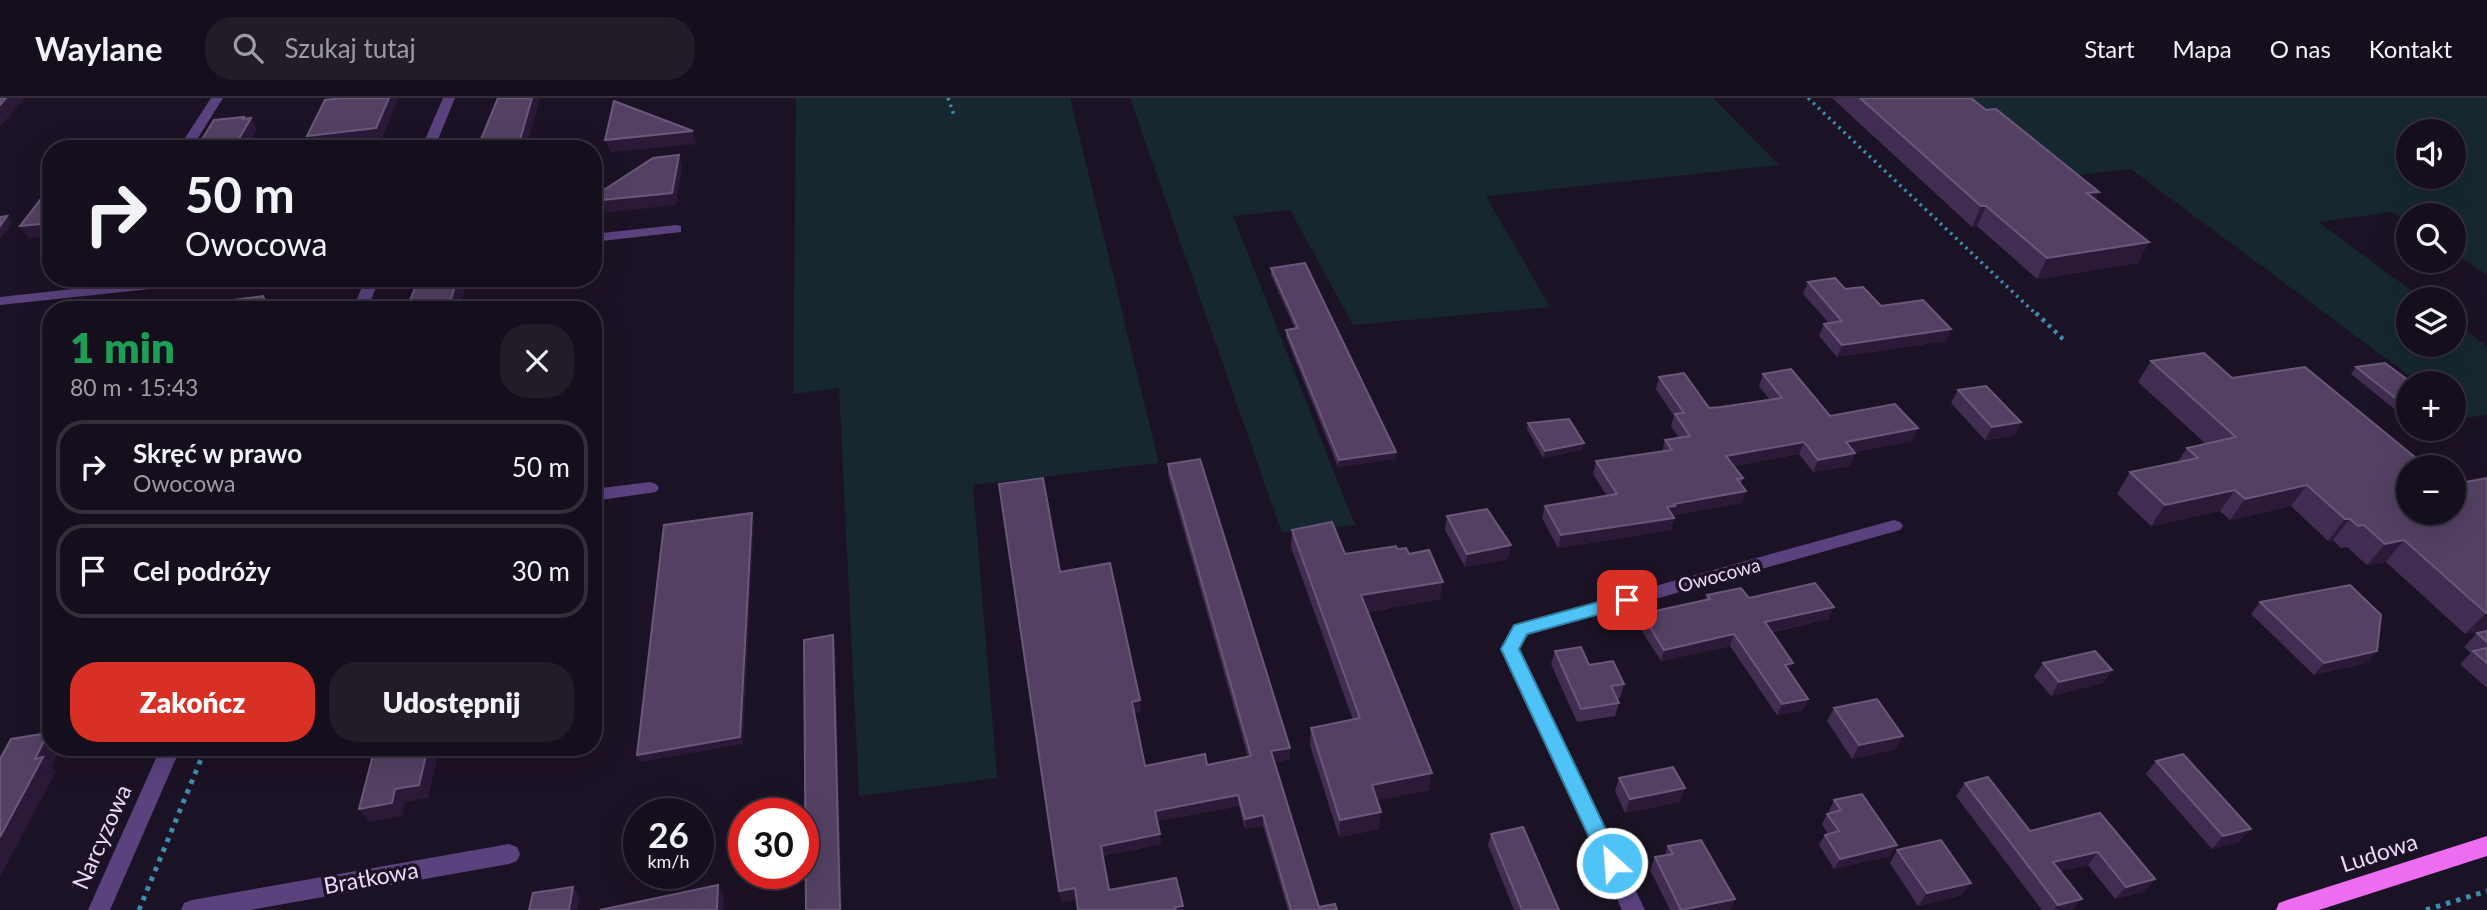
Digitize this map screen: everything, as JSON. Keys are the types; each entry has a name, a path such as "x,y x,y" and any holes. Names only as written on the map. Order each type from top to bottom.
{"main road":[{"name":"Ludowa","path":"2287,910 2487,846"}],"street":[{"path":"190,140 217,98"},
{"path":"432,140 449,98"},
{"path":"602,237 676,229"},
{"path":"0,301 78,287"},
{"path":"602,494 650,488"},
{"name":"Owocowa","path":"1634,910 1510,649 1521,629 1894,526"},
{"name":"Narcyzowa","path":"99,910 167,756"},
{"name":"Bratkowa","path":"192,910 509,854"}],"path":[{"path":"948,98 954,115"},
{"path":"1808,98 2066,342"},
{"path":"139,910 202,756"},
{"path":"2426,910 2487,891"}],"shaded area":[{"path":"796,98 1070,98 1159,463 973,485 997,778 859,796 839,388 793,394"},
{"path":"1130,98 1713,98 1779,165 1486,196 1550,307 1353,325 1290,210 1233,216 1355,525 1282,533"},
{"path":"1954,98 2487,98 2487,275 2466,261 2466,203 2396,203 2396,215 2392,212 2318,222 2407,287 2396,287 2396,357 2466,357 2466,331 2487,346 2487,415 2466,418 2466,371 2403,371 2131,169 2051,178"}],"building":[{"path":"389,98 376,128 307,136 325,100"},
{"path":"498,98 532,98 520,140 481,140"},
{"path":"1860,98 1971,98 1986,110 1996,109 2099,192 2087,193 2149,242 2047,258 1986,206 1981,206"},
{"path":"614,101 693,131 605,140"},
{"path":"251,118 238,140 202,140 214,120"},
{"path":"679,155 672,193 602,200 602,191 653,158"},
{"path":"42,198 42,224 20,226"},
{"path":"7,216 0,226 0,217"},
{"path":"1305,263 1396,452 1339,460 1286,330 1298,328 1271,268"},
{"path":"1835,278 1845,289 1863,287 1881,306 1923,300 1951,329 1842,345 1824,324 1842,321 1808,282"},
{"path":"415,287 455,287 450,301 410,301"},
{"path":"263,296 265,301 226,301"},
{"path":"2204,353 2232,378 2305,367 2412,455 2396,455 2396,525 2466,525 2466,482 2487,478 2487,612 2404,540 2385,544 2364,525 2358,526 2350,519 2345,519 2307,485 2245,499 2235,490 2165,505 2130,472 2198,458 2187,448 2236,437 2151,361"},
{"path":"2385,363 2396,371 2396,399 2356,367"},
{"path":"1791,369 1830,416 1895,404 1918,428 1846,442 1855,453 1818,460 1804,442 1726,456 1743,478 1737,479 1746,491 1674,504 1675,506 1667,507 1674,518 1561,535 1545,506 1617,494 1596,461 1672,450 1665,440 1690,436 1675,414 1684,413 1659,377 1684,373 1709,408 1782,398 1763,374"},
{"path":"1986,386 2021,422 1992,427 1958,390"},
{"path":"1569,419 1584,443 1545,451 1528,423"},
{"path":"1200,459 1290,748 1271,751 1319,907 1335,904 1337,910 1291,910 1263,815 1245,819 1238,795 1155,811 1160,834 1101,846 1109,890 1176,878 1183,906 1175,907 1176,910 1078,910 1075,888 1059,891 999,484 1043,478 1060,572 1110,563 1140,700 1132,702 1145,766 1205,754 1207,765 1251,756 1168,464"},
{"path":"1487,509 1511,545 1467,554 1447,516"},
{"path":"752,513 740,737 637,755 664,525"},
{"path":"1332,522 1345,554 1396,546 1397,549 1406,548 1409,554 1429,550 1443,582 1361,595 1432,773 1372,785 1381,812 1340,820 1311,728 1360,718 1292,530"},
{"path":"1815,583 1834,607 1765,622 1793,663 1785,665 1808,699 1782,704 1734,634 1664,650 1642,614 1710,599 1707,595 1741,588 1749,598"},
{"path":"2350,585 2381,615 2377,651 2324,663 2260,602"},
{"path":"2487,631 2487,642 2477,633"},
{"path":"833,635 840,910 806,910 806,889 819,889 819,798 805,798 804,640"},
{"path":"1581,647 1589,665 1613,661 1624,684 1611,686 1619,703 1581,709 1555,651"},
{"path":"2487,648 2487,663 2473,651"},
{"path":"2095,651 2112,670 2059,682 2043,663"},
{"path":"1877,699 1903,736 1859,745 1834,708"},
{"path":"42,734 42,745 35,759 43,757 0,837 0,759 11,739"},
{"path":"2183,754 2251,829 2223,836 2156,761"},
{"path":"373,756 426,756 419,785 395,789 392,803 359,809"},
{"path":"1673,767 1685,788 1630,799 1619,778"},
{"path":"1988,777 2030,831 2100,813 2155,879 2126,887 2098,852 2053,862 2082,899 2058,905 1965,783"},
{"path":"1862,794 1897,845 1840,859 1825,835 1839,831 1827,814 1841,810 1834,800"},
{"path":"1523,827 1559,910 1522,910 1491,834"},
{"path":"1701,840 1735,899 1681,910 1655,857 1673,854 1668,846"},
{"path":"1941,840 1971,883 1927,893 1897,850"},
{"path":"718,885 717,910 600,910 699,889 714,889 714,886"},
{"path":"573,887 569,910 529,910 533,893"}],"route":[{"path":"1612,863 1510,649 1521,629 1627,600"}]}
